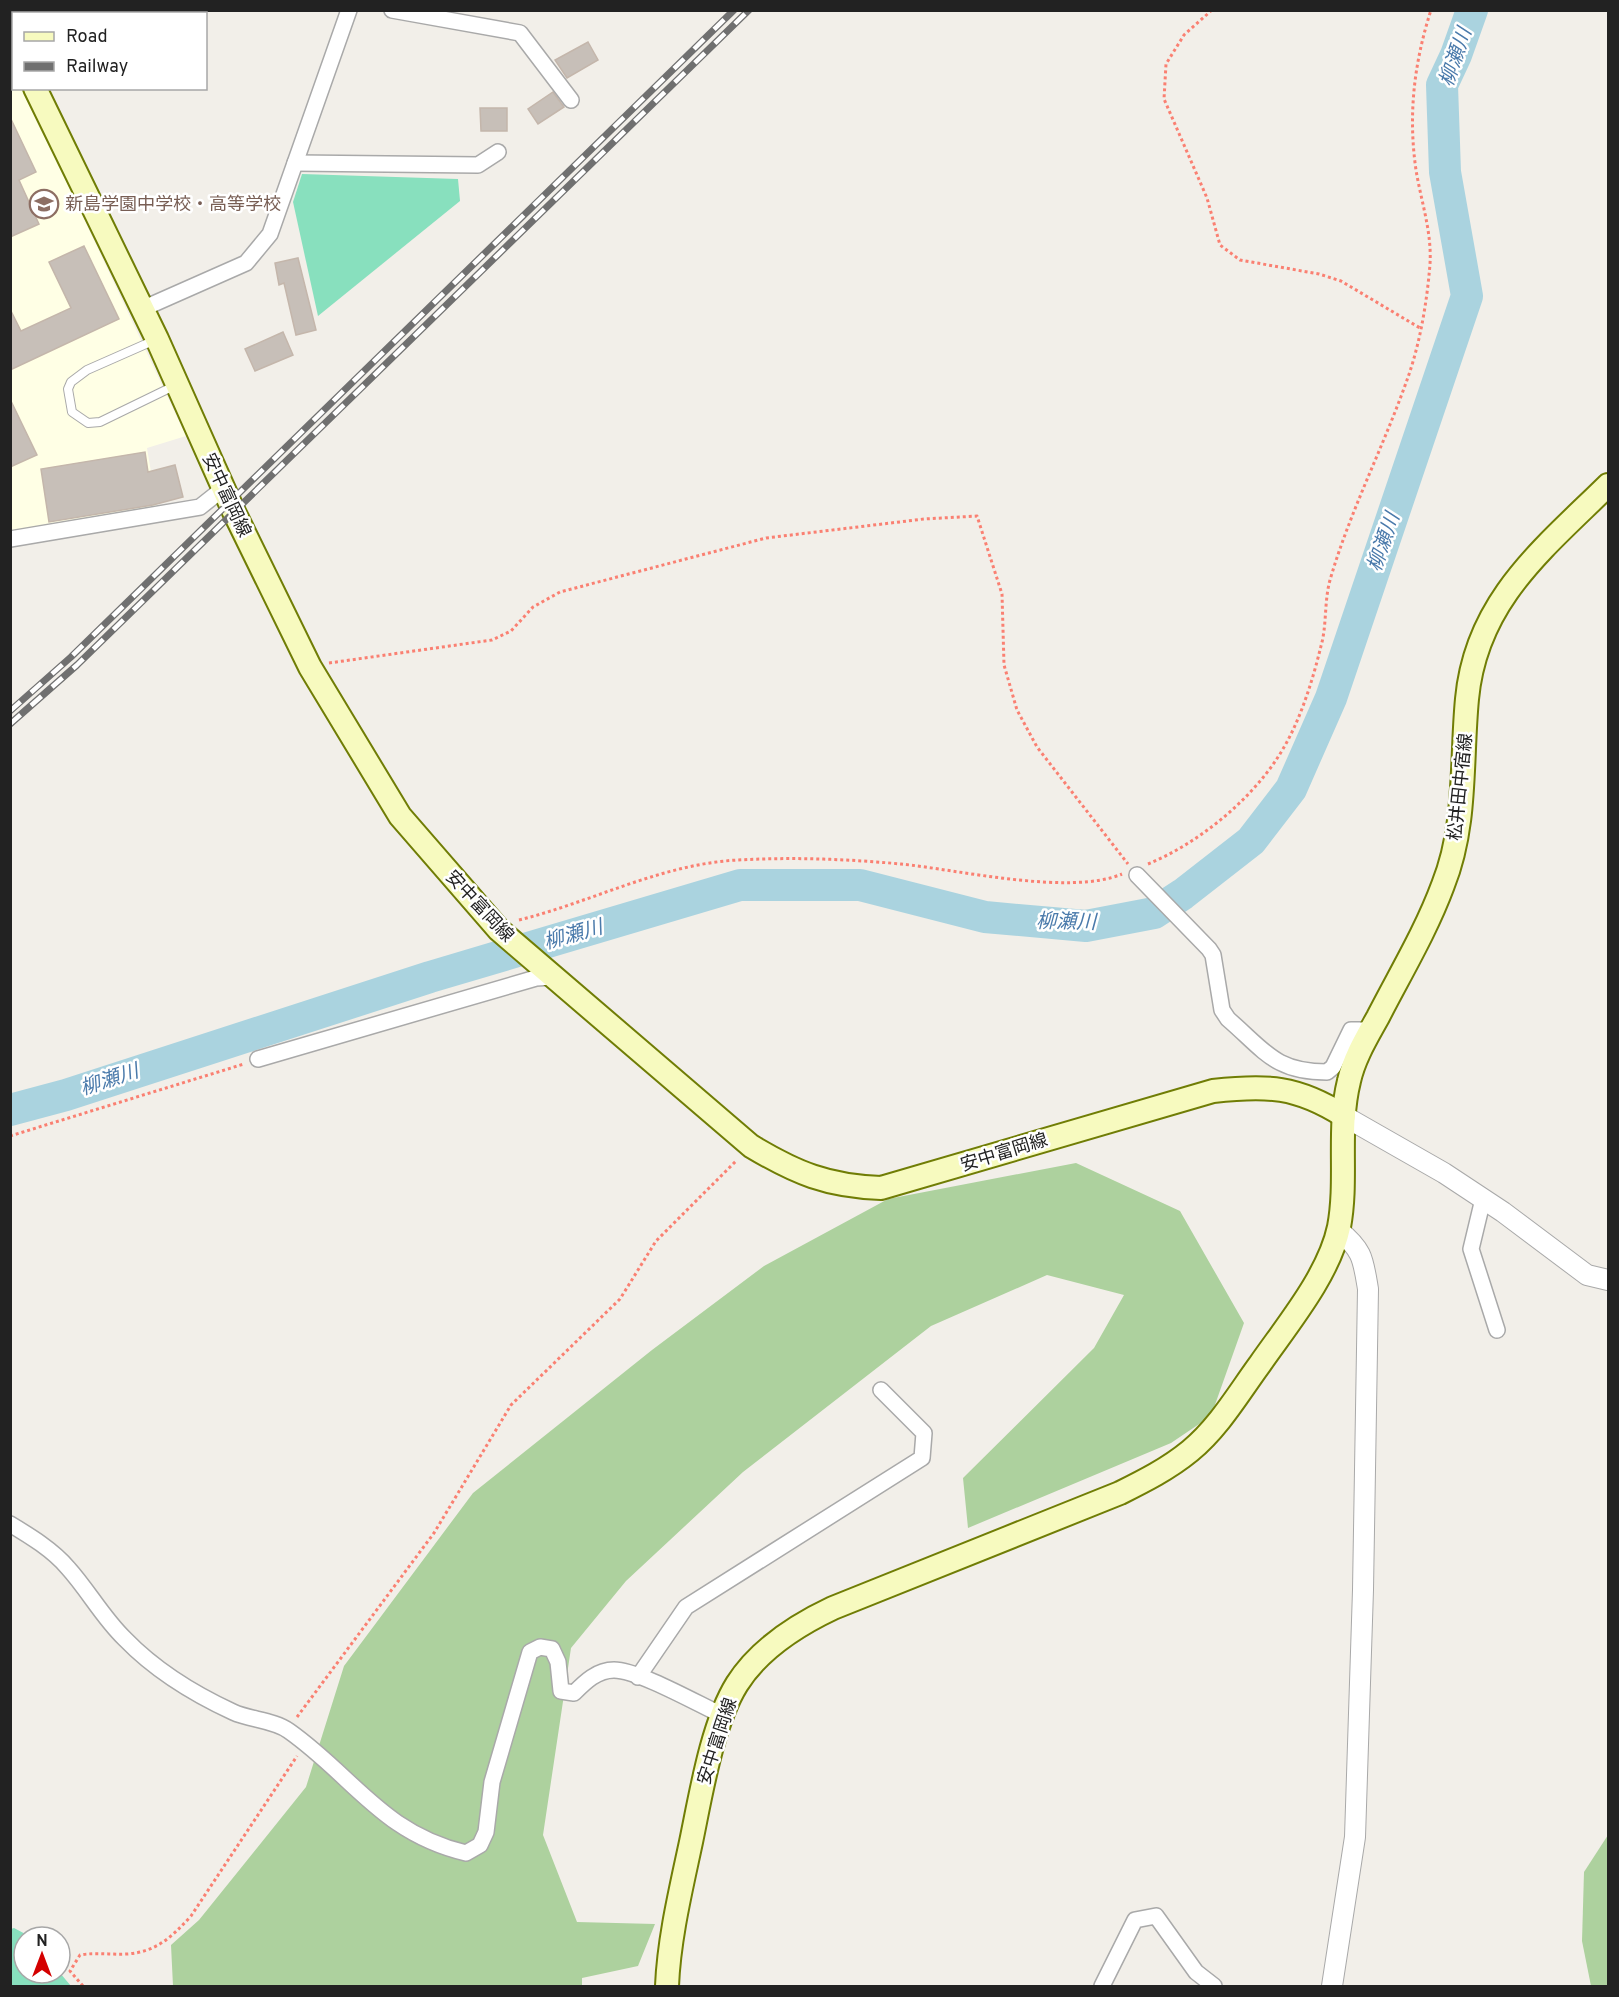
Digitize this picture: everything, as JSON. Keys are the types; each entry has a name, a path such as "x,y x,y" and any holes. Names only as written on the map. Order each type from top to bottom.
{"main road":[{"name":"安中富岡線","path":"36,90 142,309 224,488 310,667 400,816 496,926 550,975 751,1146 786,1167 814,1179 847,1187 881,1188 1213,1091 1252,1086 1298,1092 1318,1099 1344,1116 1343,1196 1338,1230 1306,1298 1218,1422 1191,1450 1161,1472 1120,1493 813,1618 760,1656 738,1682 722,1715 701,1794 671,1946 667,1986"},
{"name":"松井田中宿線","path":"1344,1116 1349,1081 1371,1030 1433,909 1452,859 1463,793 1467,699 1481,640 1498,602 1518,575 1608,485"}],"street":[{"path":"142,309 246,263 253,258 270,234 349,10"},
{"path":"392,10 520,33 571,100"},
{"path":"295,164 478,165 498,152"},
{"path":"10,539 200,507 224,488"},
{"path":"1135,873 1213,955 1222,1010 1228,1019 1277,1062 1302,1072 1328,1072 1333,1067 1351,1030 1371,1030"},
{"path":"258,1059 550,975"},
{"path":"1344,1116 1483,1199 1587,1275 1608,1280"},
{"path":"1483,1199 1471,1249 1497,1330"},
{"path":"1332,1986 1356,1837 1368,1289 1362,1254 1358,1247 1338,1230"},
{"path":"638,1677 686,1607 922,1458 924,1433 881,1390"},
{"path":"10,1524 34,1539 67,1566 124,1638 168,1676 234,1713 288,1729 382,1814 415,1836 466,1853 480,1845 486,1832 492,1782 530,1652 540,1647 552,1649 558,1662 561,1691 574,1693 590,1677 614,1670 638,1677 722,1715"},
{"path":"1102,1986 1135,1920 1156,1916 1197,1972 1214,1986"}],"lane":[{"path":"156,339 77,376 68,389 72,412 88,423 100,422 177,385"}],"path":[{"path":"1212,10 1184,35 1166,64 1164,99 1207,198 1220,245 1240,260 1319,274 1341,281 1420,328"},
{"path":"496,926 544,914 628,883 672,871 735,860 800,858 901,864 1054,882 1095,882 1135,873 1166,856 1231,812 1259,783 1280,755 1304,704 1322,646 1330,583 1355,507 1408,379 1420,328 1430,262 1426,214 1416,169 1411,104 1420,44 1431,10"},
{"path":"310,667 358,657 387,656 492,640 511,631 533,607 560,592 766,538 924,519 977,516 1002,594 1004,665 1017,710 1037,747 1135,873"},
{"path":"10,1136 258,1059"},
{"path":"288,1729 434,1533 511,1405 620,1299 656,1241 751,1146"},
{"path":"83,1986 70,1971 80,1955 94,1952 128,1954 153,1949 171,1939 191,1916 304,1744"}],"shaded area":[{"name":"新島学園中学校・高等学校","path":"10,62 12,90 23,90 186,436 147,448 157,508 10,533"}],"green space":[{"path":"302,174 458,179 460,201 318,316 293,202"},
{"path":"1076,1163 1180,1211 1244,1323 1211,1416 1171,1443 968,1528 963,1478 1094,1348 1124,1295 1047,1275 931,1326 743,1472 626,1581 571,1648 543,1835 577,1922 655,1924 638,1966 582,1978 582,1986 173,1986 171,1945 199,1920 306,1787 344,1666 473,1493 652,1350 764,1266 888,1199"},
{"path":"1608,1835 1608,1986 1591,1986 1582,1941 1584,1872"},
{"path":"11,1929 12,1985 71,1986 11,1986"}],"building":[{"path":"588,42 598,60 567,78 555,60"},
{"path":"553,92 564,107 538,124 528,109"},
{"path":"480,108 507,108 507,131 481,131"},
{"path":"10,117 36,172 19,180 39,224 10,237"},
{"path":"84,246 119,319 10,370 10,309 21,331 71,308 49,262"},
{"path":"298,258 316,330 296,335 284,283 279,285 275,263"},
{"path":"283,332 293,355 255,371 245,349"},
{"path":"10,399 37,455 10,467"},
{"path":"145,452 148,472 175,465 183,497 153,505 49,522 41,469"}],"waterway":[{"name":"柳瀬川","path":"10,1110 66,1095 430,977 740,885 860,885 985,917 1086,926 1154,913 1183,894 1251,841 1291,789 1331,698 1467,296 1445,172 1442,85 1456,55 1472,10"}],"railway":[{"path":"10,711 71,657 734,10"},
{"path":"10,724 77,665 749,10"}],"place":[{"name":"新島学園中学校・高等学校","path":"44,204"}]}
